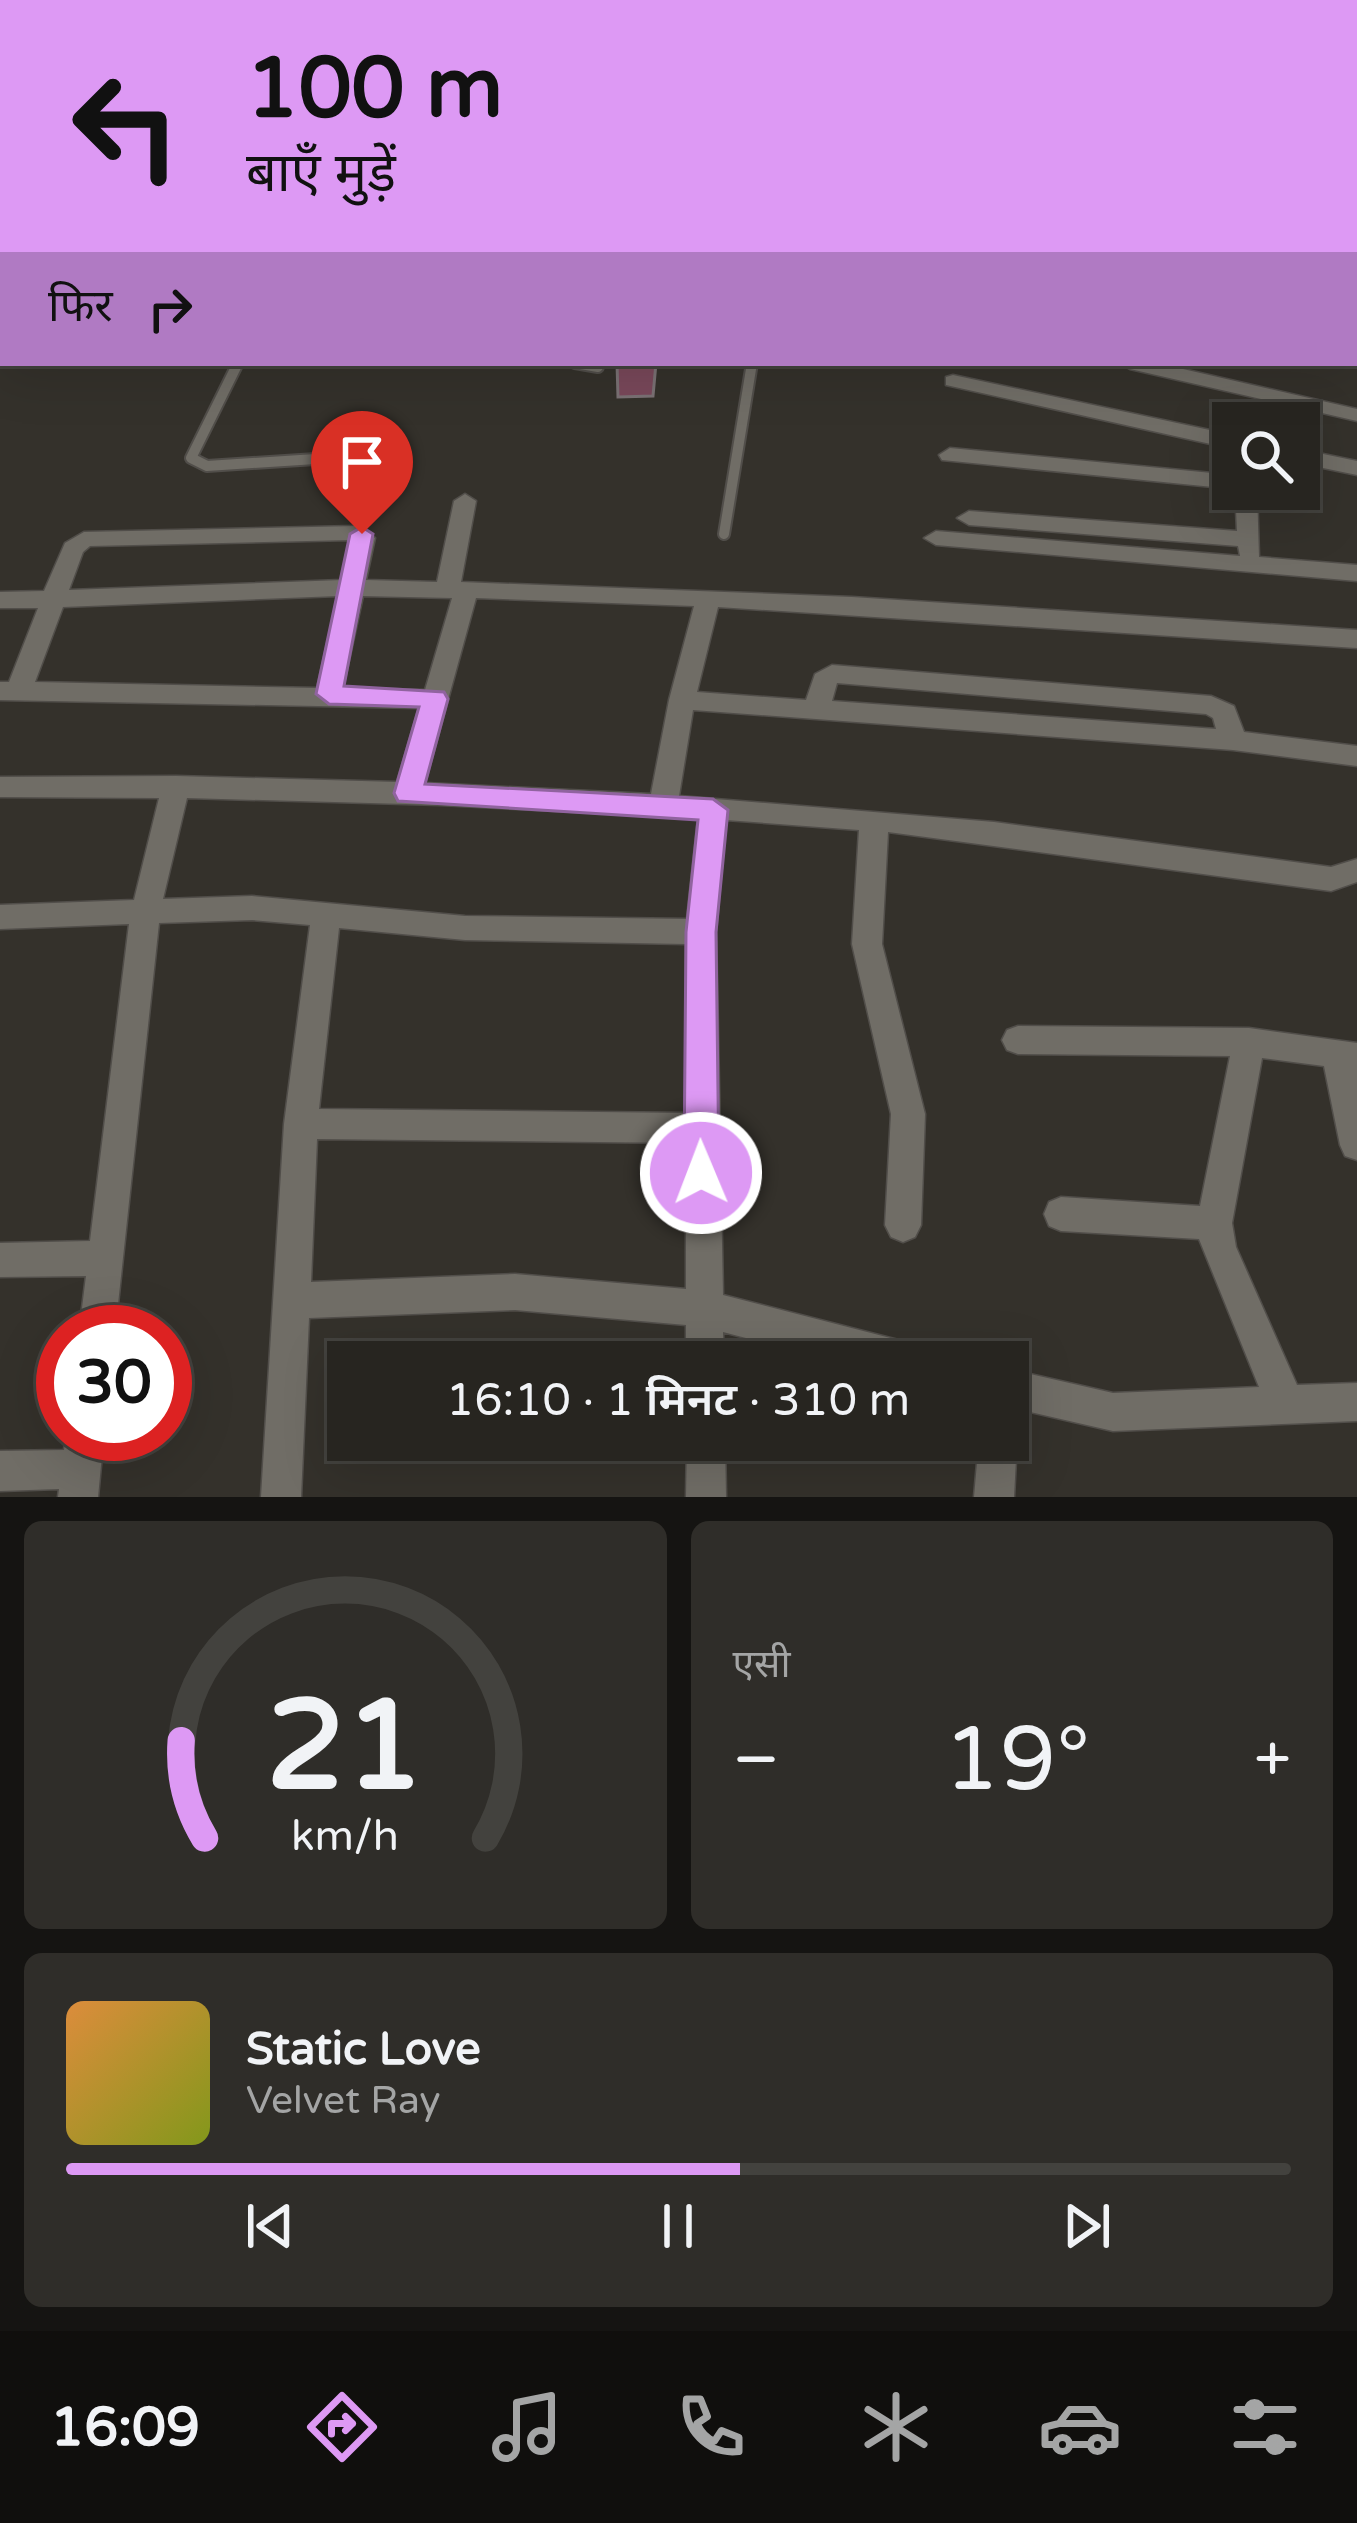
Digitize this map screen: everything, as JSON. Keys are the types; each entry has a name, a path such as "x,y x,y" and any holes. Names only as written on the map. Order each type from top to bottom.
{"street":[{"path":"1144,366 1357,415"},
{"path":"1246,391 1251,366"},
{"path":"953,381 1212,437"},
{"path":"950,455 1212,480"},
{"path":"1320,460 1357,468"},
{"path":"408,793 435,699 456,591 466,501"},
{"path":"1247,510 1250,551"},
{"path":"969,518 1250,551 1357,573"},
{"path":"329,694 363,538 356,533 84,539 73,548 10,690 435,699"},
{"path":"936,538 1250,551"},
{"path":"0,600 353,588 708,598 1000,611 1357,639"},
{"path":"663,806 682,700 708,598"},
{"path":"682,700 1233,740 1357,756"},
{"path":"1357,773 1357,786"},
{"path":"100,1305 146,910 176,786"},
{"path":"0,787 176,786 663,806 874,821 1115,848 1331,880 1357,870"},
{"path":"705,1341 701,932 713,810"},
{"path":"874,821 867,944 908,1114 903,1225"},
{"path":"0,917 252,908 465,928 701,932"},
{"path":"281,1497 302,1124 326,913"},
{"path":"1018,1040 1249,1042 1347,1055 1357,1145"},
{"path":"1249,1042 1214,1223 1218,1247 1287,1408"},
{"path":"302,1124 700,1128"},
{"path":"1061,1214 1214,1223"},
{"path":"0,1260 106,1258"},
{"path":"294,1301 515,1292 705,1309 829,1341"},
{"path":"1029,1393 1113,1412 1357,1402"},
{"path":"706,1461 706,1497"},
{"path":"994,1497 997,1461"},
{"path":"0,1472 82,1467"}],"lane":[{"path":"237,366 191,458 207,466 331,458"},
{"path":"592,366 598,367"},
{"path":"724,534 752,366"}],"building":[{"path":"617,366 656,366 653,396 618,397"}],"route":[{"path":"362,534 329,694 435,699 408,793 713,810 701,932 701,1173"}]}
